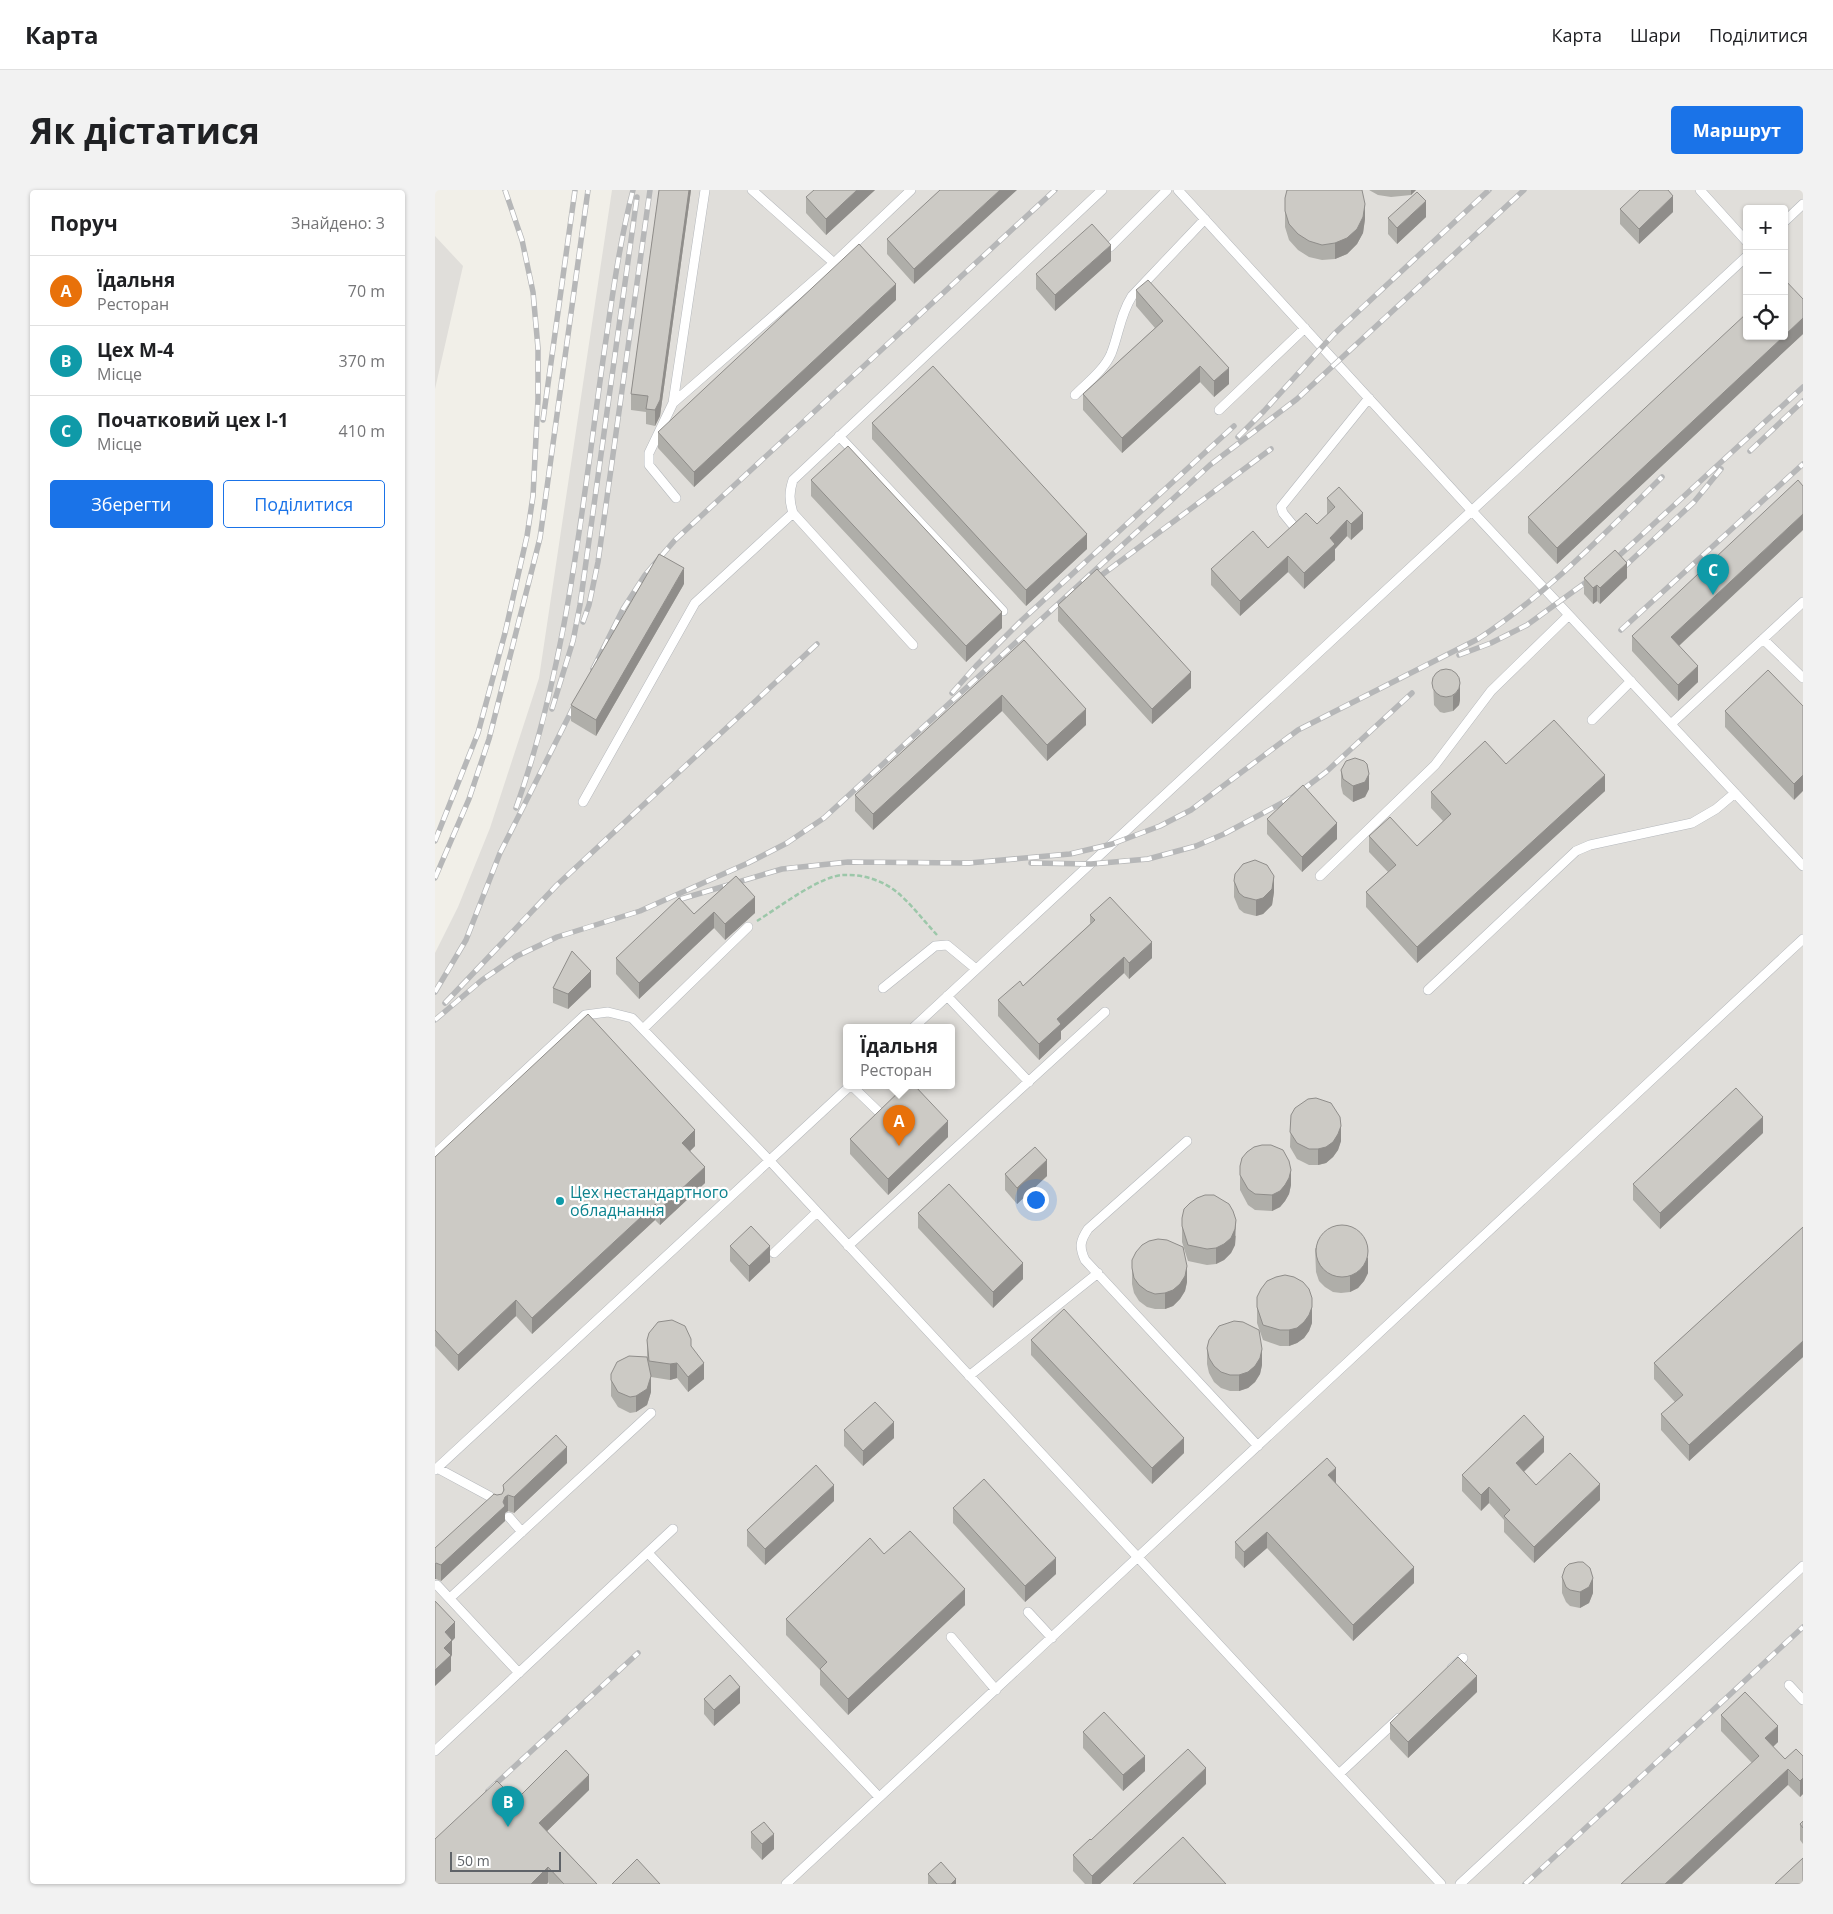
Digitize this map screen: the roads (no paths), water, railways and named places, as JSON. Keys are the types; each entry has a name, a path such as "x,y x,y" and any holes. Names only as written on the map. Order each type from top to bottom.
{"lane":[{"path":"677,498 649,464 649,453 673,403 705,190"},
{"path":"752,190 834,263"},
{"path":"673,403 834,263 911,190"},
{"path":"913,645 793,513 789,501 789,490 793,480 1101,190"},
{"path":"1110,247 1167,190"},
{"path":"1178,190 1472,511 1803,866"},
{"path":"1700,190 1743,238"},
{"path":"1788,218 1803,204"},
{"path":"1075,395 1110,356 1124,309 1132,296 1205,219"},
{"path":"917,1024 1743,260"},
{"path":"1219,410 1305,328"},
{"path":"1296,529 1283,513 1281,507 1369,398"},
{"path":"839,436 1003,611"},
{"path":"583,802 695,603 793,513"},
{"path":"1671,724 1803,602"},
{"path":"1320,876 1435,765 1491,691 1569,615"},
{"path":"1763,639 1803,678"},
{"path":"1591,720 1631,681"},
{"path":"1428,990 1576,851 1590,845 1692,824 1716,809 1735,793"},
{"path":"643,1029 747,927"},
{"path":"786,1884 1803,939"},
{"path":"883,988 935,946 947,945 976,969"},
{"path":"947,996 1029,1082"},
{"path":"435,1154 585,1015 608,1012 632,1018 770,1161 1441,1884"},
{"path":"848,1246 1105,1012"},
{"path":"498,1505 489,1496 436,1469 847,1089"},
{"path":"855,1089 883,1116"},
{"path":"1187,1141 1088,1229 1082,1238 1080,1249 1085,1260 1258,1446"},
{"path":"774,1253 817,1212"},
{"path":"969,1376 1098,1273"},
{"path":"450,1598 651,1413"},
{"path":"509,1517 522,1532"},
{"path":"435,1751 673,1529"},
{"path":"648,1552 879,1798"},
{"path":"1460,1884 1803,1566"},
{"path":"437,1585 519,1672"},
{"path":"1028,1612 1052,1638"},
{"path":"951,1637 996,1690"},
{"path":"1443,1677 1463,1658"},
{"path":"1789,1685 1803,1700"},
{"path":"1339,1774 1408,1709"}],"railway":[{"path":"435,841 478,733 505,633 527,536 533,496 538,399 538,348 533,292 522,240 505,190"},
{"path":"543,420 575,190"},
{"path":"435,878 469,799 489,739 540,538 588,190"},
{"path":"516,808 534,753 549,697 561,640 580,526 616,272 633,190"},
{"path":"583,622 589,605 598,562 650,190"},
{"path":"593,669 623,609 645,575 675,540 1055,190"},
{"path":"1238,437 1334,334 1489,190"},
{"path":"435,1020 482,980 517,956 557,937 640,911 748,863 787,843 824,818 1210,465 1297,399 1524,190"},
{"path":"552,709 573,641 580,605 637,197"},
{"path":"1610,564 1803,387"},
{"path":"1750,451 1803,401"},
{"path":"952,693 1022,620 1234,426"},
{"path":"1091,583 1271,449"},
{"path":"1621,630 1803,464"},
{"path":"1622,569 1694,502 1721,469"},
{"path":"681,899 782,869 848,862 969,863 1070,854 1112,844 1160,826 1191,810 1298,730 1478,639 1528,603 1551,583 1662,477"},
{"path":"1459,655 1491,643 1527,625 1596,575"},
{"path":"445,1003 557,885 817,644"},
{"path":"1031,863 1091,864 1148,859 1196,846 1224,834 1293,797 1326,772 1412,693"},
{"path":"435,992 466,940 500,853 577,700"},
{"path":"1525,1884 1803,1627"},
{"path":"488,1791 638,1653"}],"place":[{"name":"Початковий цех І-1","path":"1713,595"},
{"name":"Їдальня","path":"899,1146"},
{"name":"Цех нестандартного обладнання","path":"560,1201"},
{"name":"Цех М-4","path":"508,1827"}]}
